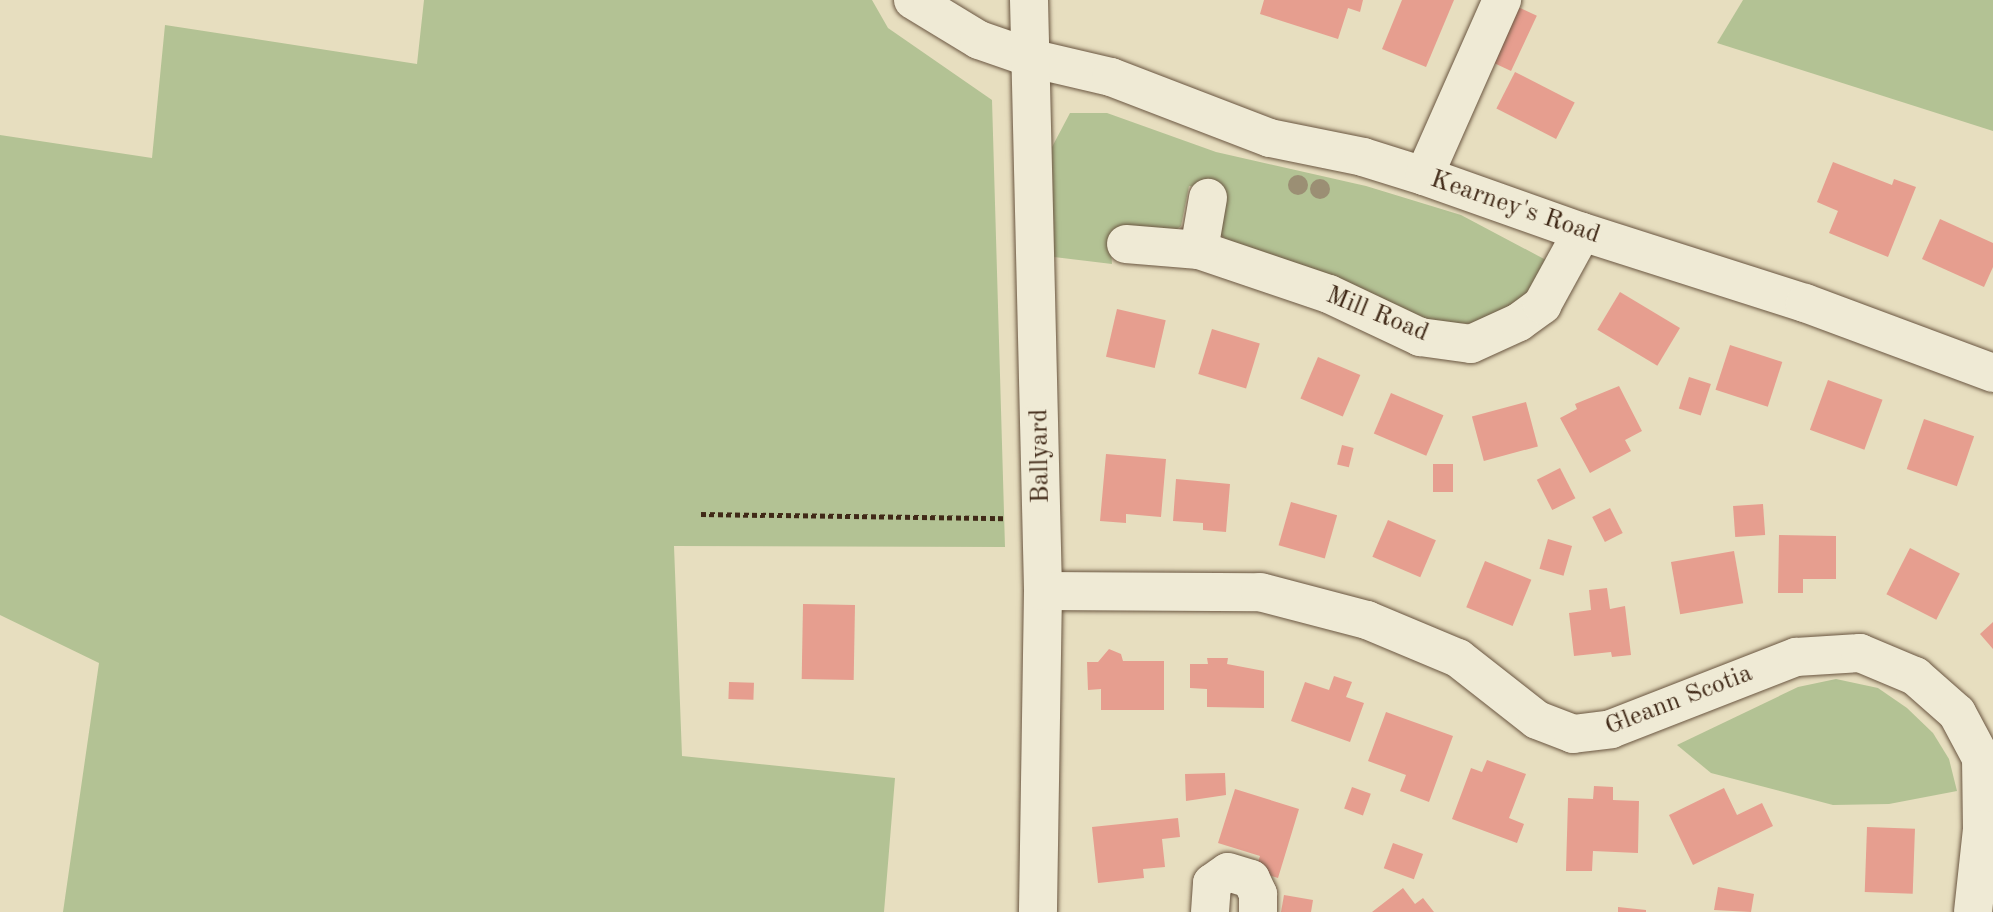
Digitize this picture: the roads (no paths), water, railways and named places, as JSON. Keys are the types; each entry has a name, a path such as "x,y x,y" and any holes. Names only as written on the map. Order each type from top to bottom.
{"street":[{"name":"Kearney's Road","path":"913,0 979,40 1034,59 1111,77 1270,138 1363,157 1424,176 1582,232 1805,303 1993,373"},
{"name":"Ballyard","path":"1029,0 1034,59 1043,590 1038,912"},
{"path":"1424,176 1502,0"},
{"path":"1199,250 1208,198"},
{"name":"Mill Road","path":"1126,244 1199,250 1329,294 1420,337 1471,344 1519,322 1542,305 1582,232"},
{"name":"Gleann Scotia","path":"1043,590 1260,592 1367,620 1458,658 1537,720 1573,734 1611,729 1796,657 1860,653 1915,676 1932,690 1957,713 1981,758 1982,829 1973,912"},
{"path":"1210,912 1212,883 1215,877 1227,872 1251,879 1258,894 1258,912"}]}
